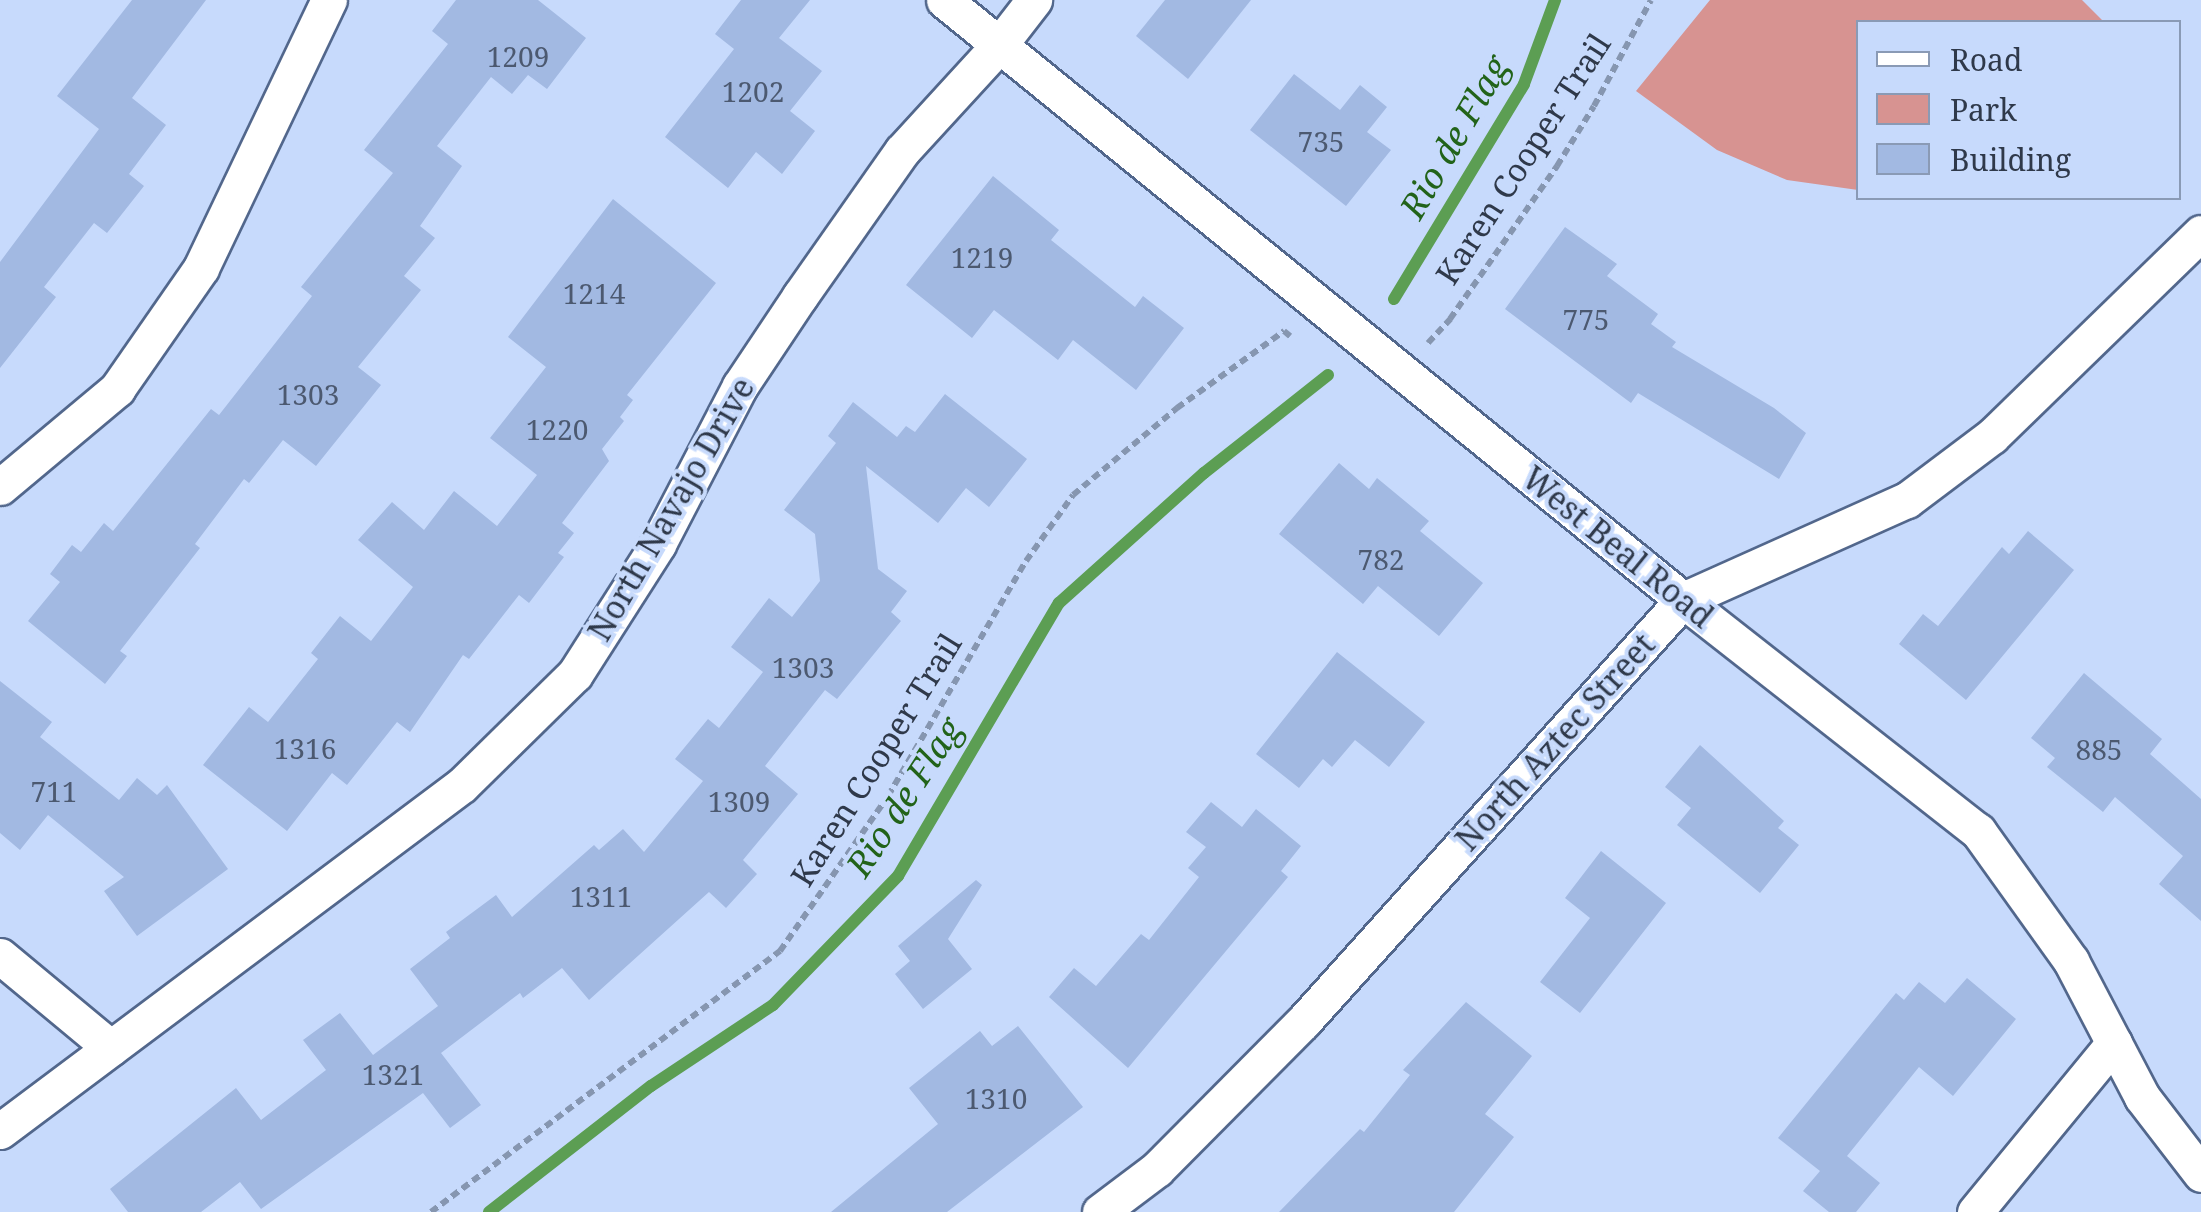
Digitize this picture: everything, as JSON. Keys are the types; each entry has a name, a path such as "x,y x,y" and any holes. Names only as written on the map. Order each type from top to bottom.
{"street":[{"path":"0,488 117,389 201,268 328,0"},
{"name":"West Beal Road","path":"944,0 1683,600 1978,832 2071,961 2142,1098 2201,1174"},
{"name":"North Navajo Drive","path":"0,1131 462,785 574,674 658,544 740,386 800,296 902,151 1000,44 1034,0"},
{"name":"North Aztec Street","path":"1100,1212 1158,1169 1303,1022 1683,600 1907,500 1992,436 2201,233"},
{"path":"0,956 111,1048"},
{"path":"1975,1212 2114,1043"}],"path":[{"name":"Karen Cooper Trail","path":"1432,342 1566,151 1651,0"},
{"name":"Karen Cooper Trail","path":"431,1212 780,951 888,796 1026,561 1073,495 1178,408 1284,331 1298,342"}],"green space":[{"path":"1710,0 2082,0 2102,20 1856,20 1856,190 1787,180 1717,150 1636,91"}],"building":[{"path":"132,0 206,0 132,98 166,125 129,174 144,186 107,233 94,223 44,287 56,297 0,368 0,262 99,129 57,96"},
{"path":"456,0 538,0 586,38 547,89 528,75 512,94 491,77 437,146 462,166 420,226 435,238 404,276 421,290 358,367 381,385 316,466 283,440 249,483 244,479 195,544 200,548 120,651 127,656 105,684 28,621 60,582 50,574 72,545 81,552 104,523 113,531 211,409 219,415 312,296 301,287 393,173 364,150 448,44 432,31"},
{"path":"741,0 810,0 779,38 822,71 790,111 815,131 782,174 756,152 728,188 665,137 734,49 715,34"},
{"path":"1165,0 1251,0 1188,79 1136,36"},
{"path":"1294,74 1340,110 1360,85 1387,107 1367,132 1391,150 1346,206 1250,130"},
{"path":"993,176 1059,230 1051,240 1135,307 1143,296 1184,328 1136,390 1073,340 1058,360 994,310 972,338 906,285"},
{"path":"613,199 716,283 627,395 633,400 620,417 624,421 602,449 609,461 562,523 574,533 558,553 564,557 529,603 519,595 469,659 463,655 410,732 397,722 347,785 332,773 287,831 203,765 249,707 268,722 318,659 311,653 340,616 371,641 413,587 358,540 392,502 424,530 454,491 497,526 537,475 490,438 546,367 508,337"},
{"path":"1565,227 1617,264 1607,276 1658,314 1651,324 1676,342 1672,347 1774,408 1806,433 1779,479 1638,393 1631,403 1505,309"},
{"path":"945,394 1027,459 989,507 966,488 938,523 866,466 878,569 907,591 891,612 901,621 837,699 825,690 765,766 798,794 743,860 757,874 726,908 709,892 589,1000 562,968 523,998 520,993 441,1053 481,1105 450,1128 423,1093 261,1209 240,1182 201,1212 128,1212 110,1189 236,1088 261,1120 326,1070 303,1040 340,1013 373,1055 438,1006 410,969 450,938 446,932 496,895 512,917 594,845 599,850 623,829 644,852 703,781 675,759 708,719 719,728 763,672 731,647 769,598 792,617 820,581 815,534 784,510 836,443 828,436 853,402 897,437 906,426 915,432"},
{"path":"1339,463 1369,489 1377,478 1429,521 1420,531 1483,583 1439,636 1378,586 1363,604 1279,534"},
{"path":"2028,531 2074,570 1966,700 1899,644 1923,614 1938,626 2002,547 2009,554"},
{"path":"1337,652 1425,722 1389,767 1355,740 1332,767 1323,759 1299,788 1256,754"},
{"path":"2084,673 2162,739 2150,754 2201,799 2201,921 2159,884 2183,856 2115,797 2103,812 2047,767 2055,758 2031,738"},
{"path":"0,681 52,722 40,737 119,800 137,778 157,795 167,785 228,869 137,936 104,891 124,877 48,815 20,850 0,833"},
{"path":"1700,745 1784,821 1778,828 1799,845 1760,893 1677,825 1691,808 1665,787"},
{"path":"1211,802 1242,827 1256,809 1301,846 1281,871 1288,877 1128,1068 1049,997 1074,968 1096,986 1141,934 1149,940 1199,877 1188,868 1206,847 1186,832"},
{"path":"1601,851 1666,903 1580,1013 1540,982 1590,918 1565,898"},
{"path":"976,880 982,885 948,939 972,969 923,1009 895,974 910,961 898,946"},
{"path":"1967,978 2016,1019 1953,1096 1919,1067 1847,1156 1880,1183 1856,1212 1829,1212 1803,1191 1820,1171 1778,1138 1896,993 1904,1000 1919,982 1945,1003"},
{"path":"1466,1002 1532,1056 1485,1114 1514,1137 1454,1212 1279,1212 1360,1129 1364,1132 1410,1075 1403,1070"},
{"path":"1018,1026 1083,1107 947,1212 831,1212 938,1124 909,1088 980,1031 992,1046"}],"waterway":[{"name":"Rio de Flag","path":"1394,299 1524,84 1555,0"},
{"name":"Rio de Flag","path":"489,1212 651,1086 773,1005 898,876 1059,603 1204,473 1328,375"}]}
